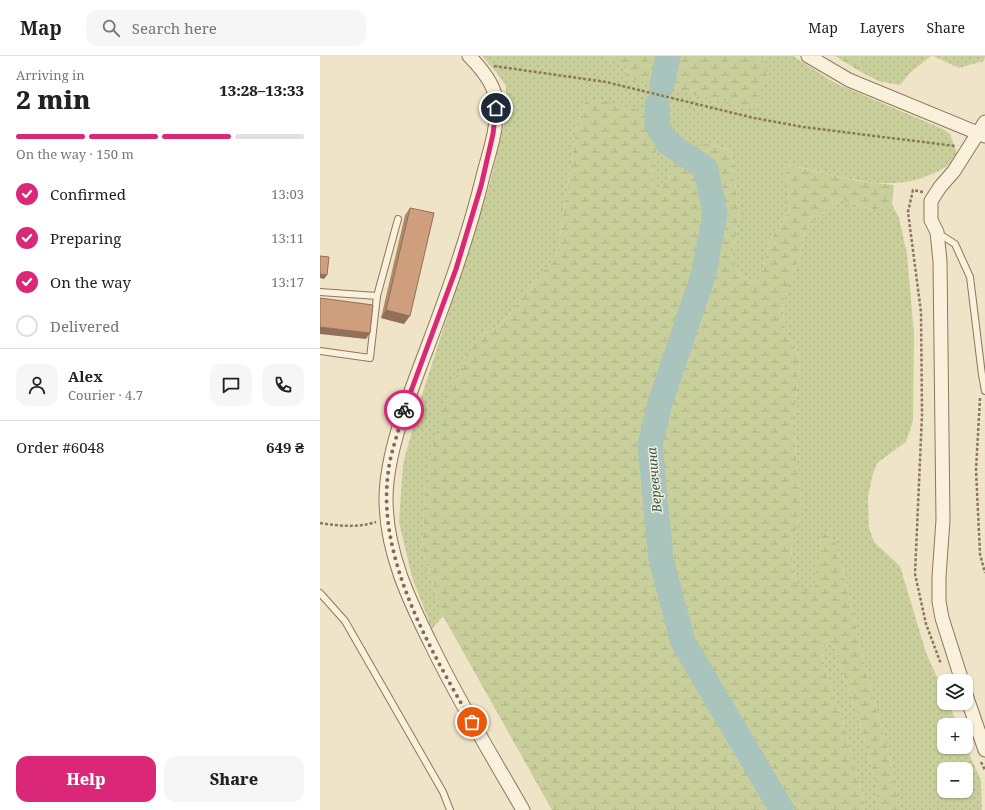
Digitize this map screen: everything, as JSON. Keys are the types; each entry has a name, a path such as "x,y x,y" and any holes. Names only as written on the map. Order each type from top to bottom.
{"street":[{"path":"808,56 849,80 981,134"},
{"path":"472,60 490,82 496,100 493,134 481,186 456,269 405,406 388,473 386,500 392,547 397,566 413,609 450,684 523,810"},
{"path":"960,674 942,618 939,601 943,520 940,261 937,232 931,220 930,210 931,201 935,194 954,171 968,147 981,134 985,122"},
{"path":"971,710 985,750"}],"lane":[{"path":"320,351 370,358 377,296 398,219"},
{"path":"937,232 955,244 970,277 985,391"},
{"path":"320,292 377,296"},
{"path":"320,593 345,621 443,792 450,810"}],"path":[{"path":"472,60 606,82 754,118 803,127 968,147"},
{"path":"935,194 913,190 908,212 921,312 922,415 915,574 926,624 942,667"},
{"path":"982,376 976,470 980,554 985,574"},
{"path":"320,523 346,527 364,525 388,518"}],"green space":[{"path":"482,56 601,56 627,66 626,78 757,89 761,58 757,56 793,56 835,83 943,129 950,134 957,153 950,164 932,174 914,180 896,183 859,181 785,164 790,210 769,242 764,265 758,282 743,278 732,259 739,215 731,151 710,143 669,176 661,190 654,187 653,160 669,119 586,102 578,119 557,254 501,324 477,338 426,477 422,549 443,616 432,629 412,577 399,522 403,464 421,398 489,186 506,117 506,86"},
{"path":"601,56 757,56 764,64 767,81 758,89 762,95 754,110 626,78 627,66"},
{"path":"835,56 858,56 863,73"},
{"path":"858,56 931,56 911,72 900,85 878,81 863,73"},
{"path":"933,56 985,56 984,61 959,68"},
{"path":"586,101 606,101 669,119 653,160 654,187 661,190 681,151 710,143 731,151 739,215 732,259 743,278 757,282 764,265 769,242 790,210 785,164 857,181 894,185 892,204 874,210 840,199 828,208 806,230 799,260 782,303 785,328 800,360 793,427 802,509 791,549 796,584 810,594 816,583 816,564 822,535 830,531 838,550 865,665 898,790 898,810 877,810 877,789 857,714 833,644 821,647 827,675 841,714 865,804 863,810 552,810 443,616 422,549 426,477 444,398 477,338 501,324 557,254 578,119"},
{"path":"840,199 873,210 892,204 899,218 907,254 914,334 913,421 906,442 877,463 872,477 868,497 869,528 874,542 900,566 926,653 937,677 937,710 952,710 954,718 937,718 937,754 969,754 973,762 937,762 937,798 973,798 973,762 981,780 982,810 898,810 898,790 865,665 838,550 816,564 816,583 810,595 796,584 791,549 802,509 793,427 800,360 785,328 782,303 799,260 806,230 828,208"},
{"path":"833,644 857,714 877,789 877,810 863,810 865,804 841,714 827,675 821,647"}],"building":[{"path":"410,208 434,213 410,316 386,310"},
{"path":"320,256 329,257 327,275 320,274"},
{"path":"320,298 373,305 370,333 320,327"}],"waterway":[{"name":"Веревчина","path":"662,85 668,56"},
{"name":"Веревчина","path":"657,105 657,125 668,143 706,169 715,213 704,273 660,403 650,445 661,559 683,642 782,810"}],"way so far":[{"path":"404,410 388,473 386,500 392,547 397,566 413,609 450,684 472,722"}],"route":[{"path":"404,410 456,269 481,186 493,134 496,108"}]}
